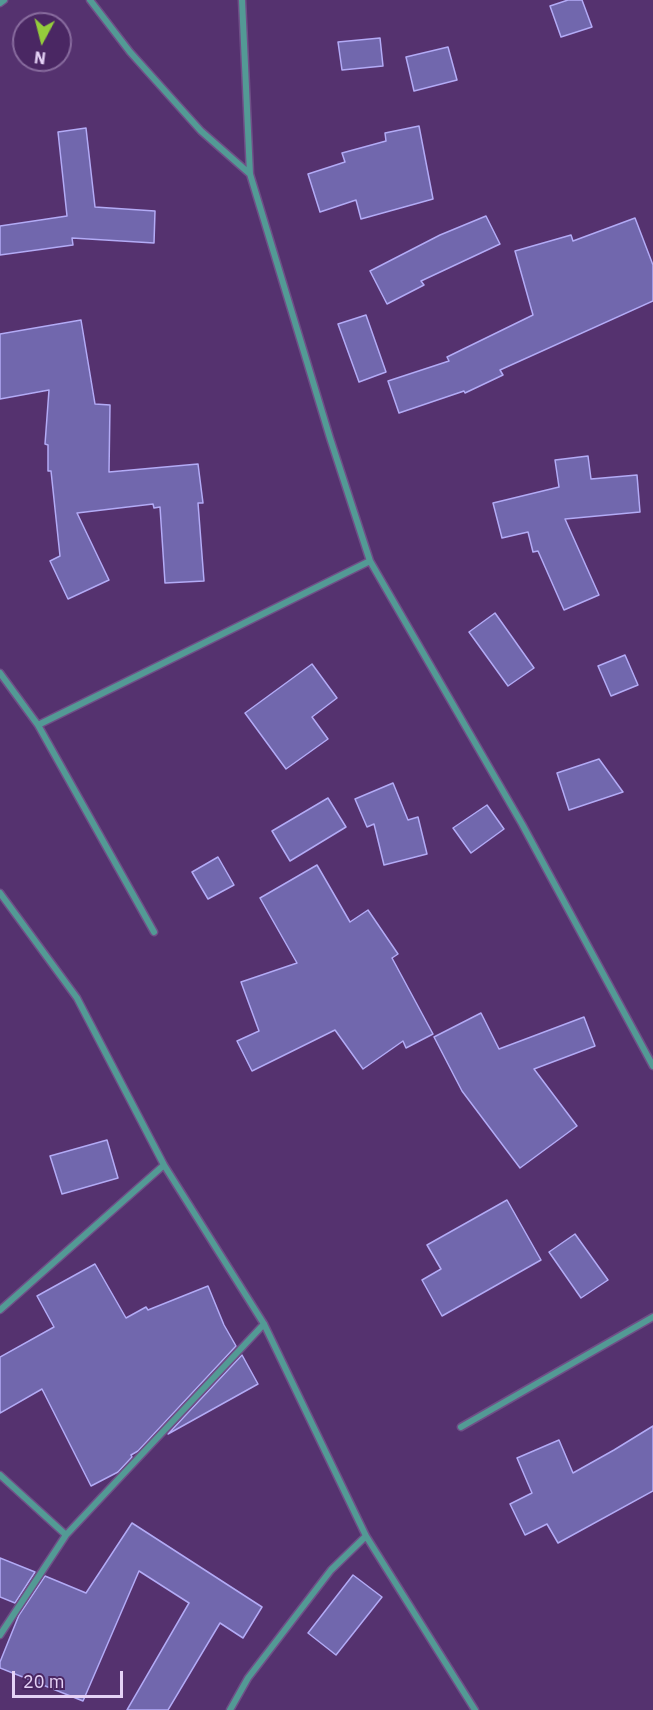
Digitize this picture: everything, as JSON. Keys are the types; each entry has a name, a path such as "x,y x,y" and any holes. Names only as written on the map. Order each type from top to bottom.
{"street":[{"path":"0,3 4,0"},
{"path":"90,0 130,52 201,131 250,174"},
{"path":"242,0 250,174 370,561 522,824 653,1066"},
{"path":"38,726 370,561"},
{"path":"0,673 38,726 154,932"},
{"path":"0,893 76,998 164,1165 264,1324 366,1536 475,1710"},
{"path":"0,1310 164,1165"},
{"path":"461,1427 653,1317"},
{"path":"0,1635 66,1535 264,1324"},
{"path":"0,1475 66,1535"},
{"path":"230,1710 255,1669 331,1570 366,1536"}],"building":[{"path":"568,0 582,0 592,27 561,37 550,6"},
{"path":"380,38 383,66 342,70 338,42"},
{"path":"448,47 457,80 414,91 406,57"},
{"path":"419,126 433,199 361,219 356,200 320,212 308,174 345,162 342,153 386,141 385,133"},
{"path":"86,128 95,207 155,211 154,243 72,238 73,245 0,255 0,226 67,216 58,132"},
{"path":"486,216 500,244 421,281 424,285 387,304 370,271 440,235"},
{"path":"635,218 653,265 653,301 500,370 503,375 465,393 464,391 399,413 388,381 449,361 447,357 533,315 515,251 571,235 573,241"},
{"path":"366,315 386,372 359,382 338,324"},
{"path":"81,320 95,404 110,405 109,472 198,464 203,503 198,503 204,581 165,583 160,507 154,508 153,504 77,513 109,580 68,599 50,561 60,556 51,471 48,471 48,445 45,444 49,390 0,399 0,334"},
{"path":"588,456 591,479 637,475 640,512 565,519 599,595 564,610 538,551 533,552 528,532 502,538 493,503 559,487 555,460"},
{"path":"495,613 534,668 508,686 469,632"},
{"path":"625,655 638,685 611,696 598,666"},
{"path":"312,664 337,698 312,717 328,739 286,769 245,713"},
{"path":"599,759 623,792 569,810 557,773"},
{"path":"393,783 408,820 418,817 427,854 384,865 374,824 367,827 355,799"},
{"path":"328,798 346,827 290,861 272,831"},
{"path":"487,805 504,829 471,853 453,828"},
{"path":"218,857 234,885 208,899 192,872"},
{"path":"317,865 350,922 368,910 398,954 392,958 433,1034 406,1048 403,1041 363,1069 335,1030 252,1071 237,1041 259,1031 241,982 297,963 260,898"},
{"path":"481,1013 499,1049 584,1017 595,1046 534,1069 577,1126 520,1168 462,1091 434,1037"},
{"path":"107,1140 118,1178 62,1194 50,1156"},
{"path":"507,1200 541,1260 442,1316 422,1280 441,1269 427,1245"},
{"path":"575,1234 608,1280 581,1298 549,1252"},
{"path":"95,1264 126,1318 146,1307 148,1310 208,1286 224,1325 236,1346 138,1451 131,1455 132,1457 118,1472 91,1486 42,1389 0,1413 0,1357 54,1327 37,1296"},
{"path":"242,1355 258,1384 168,1434"},
{"path":"653,1426 653,1491 558,1543 547,1524 525,1535 510,1504 532,1493 517,1458 559,1440 573,1473"},
{"path":"132,1523 262,1607 243,1638 220,1623 168,1710 127,1710 189,1603 139,1571 83,1701 0,1668 0,1662 19,1615 45,1576 86,1593"},
{"path":"0,1558 35,1572 15,1603 0,1597"},
{"path":"353,1575 382,1597 336,1655 308,1633"}]}
